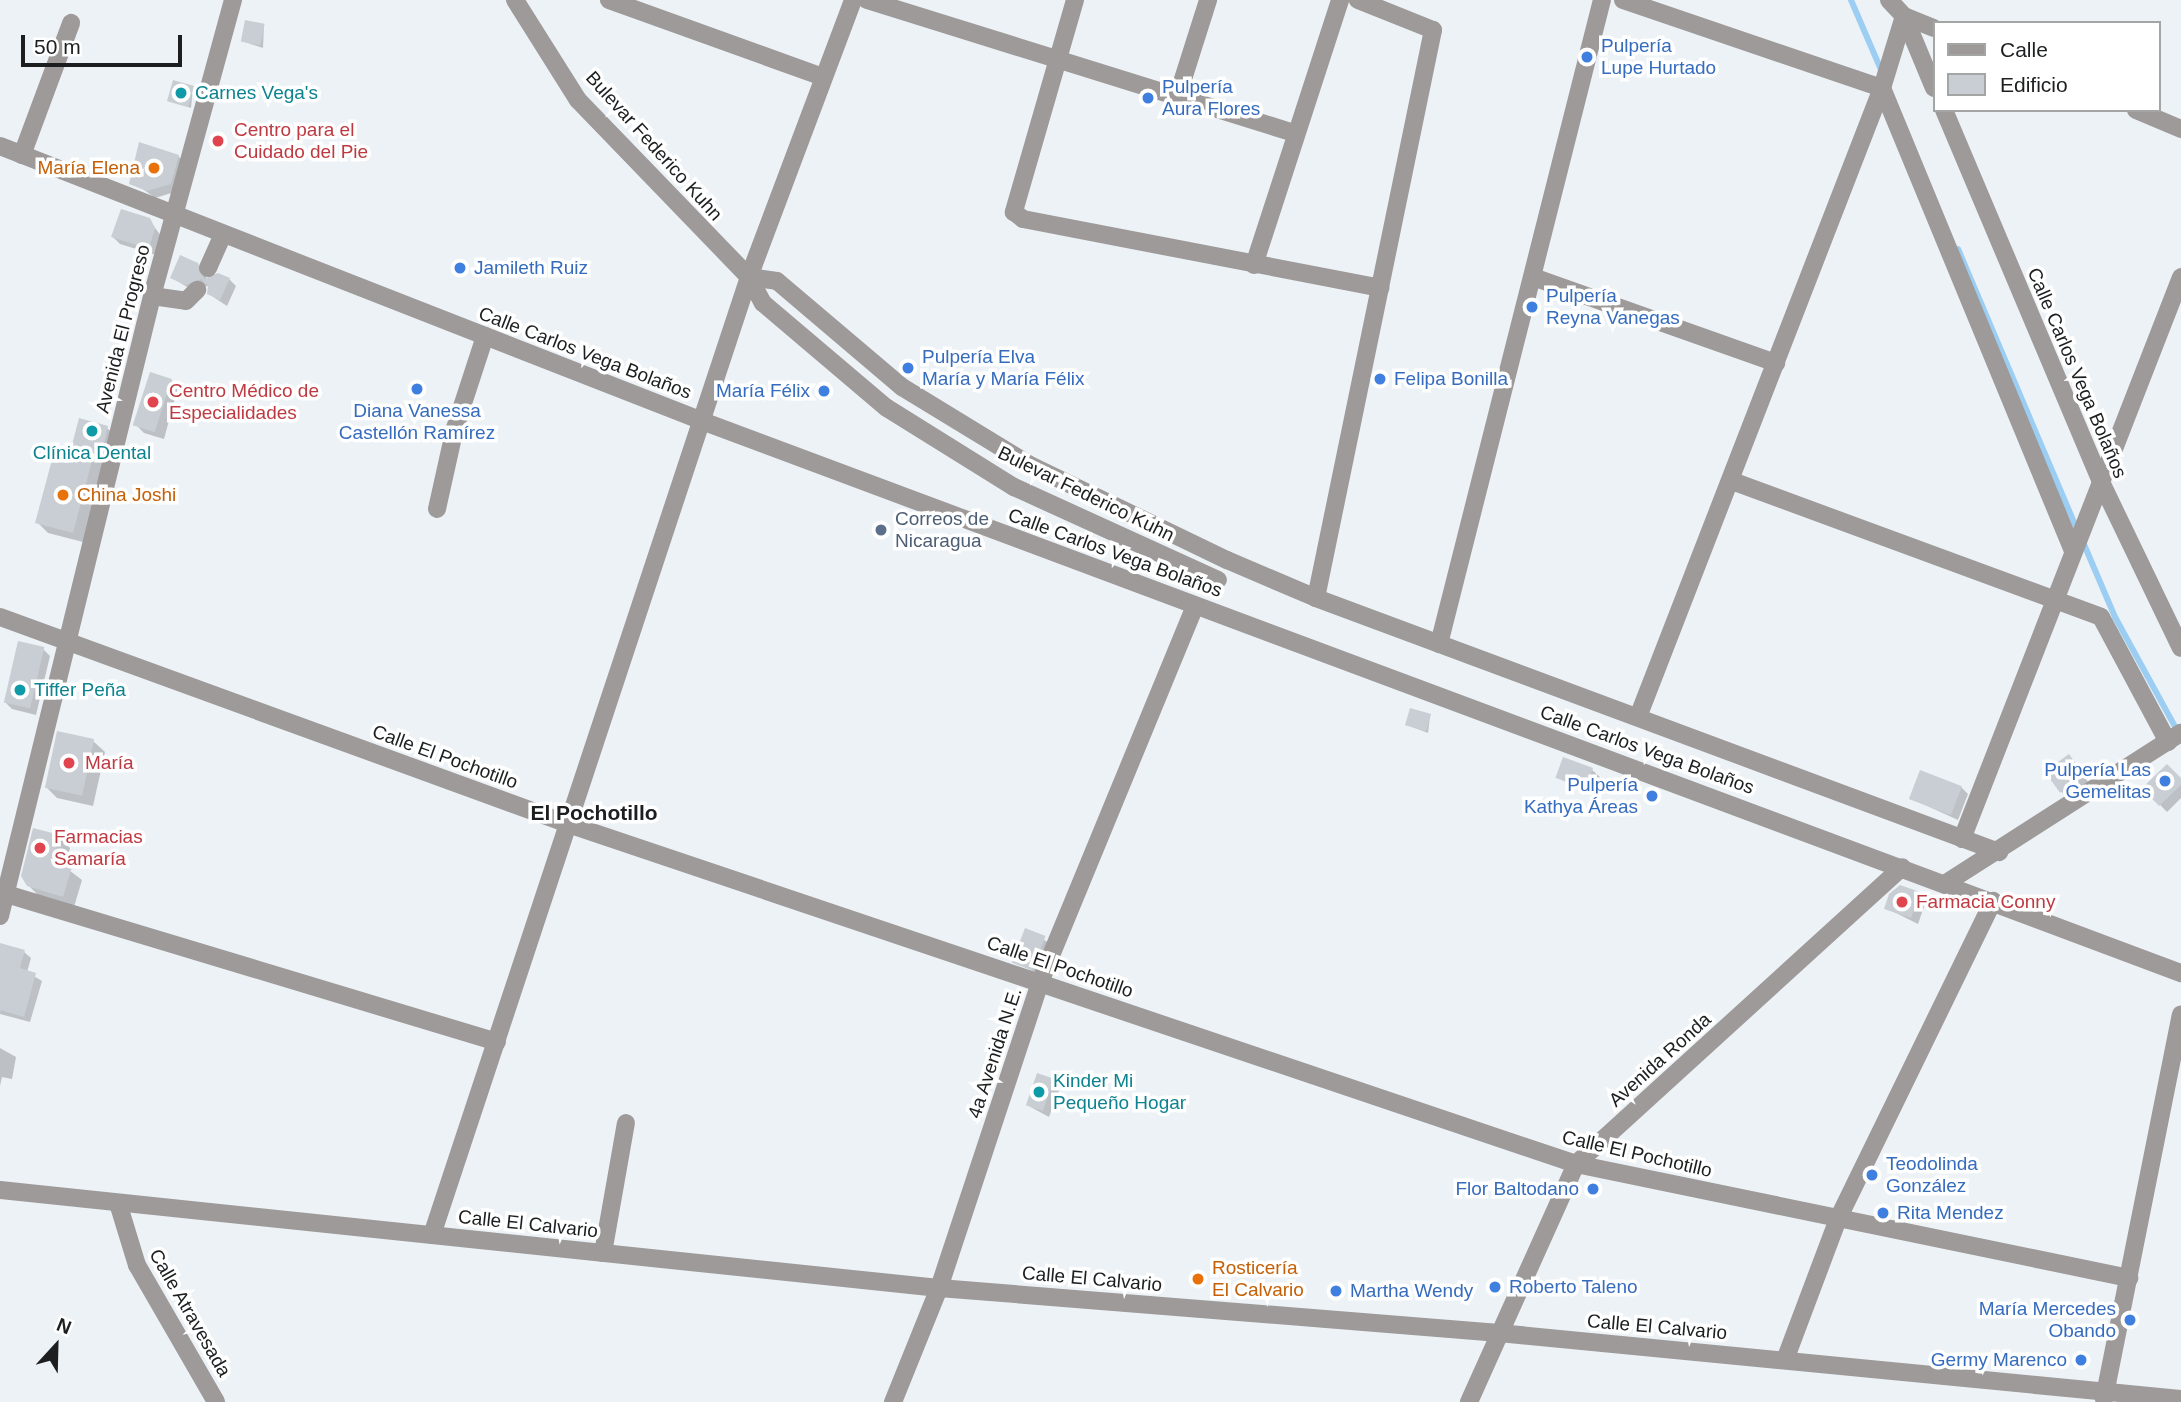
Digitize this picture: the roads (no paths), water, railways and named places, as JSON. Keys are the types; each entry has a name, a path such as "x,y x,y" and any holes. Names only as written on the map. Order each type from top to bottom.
{"street":[{"name":"Avenida El Progreso","path":"0,916 3,893 152,296 233,0"},
{"name":"Bulevar Federico Kuhn","path":"515,0 578,100 749,277 763,303 887,408 1014,487 1218,580"},
{"path":"609,0 823,77"},
{"path":"432,1235 571,825 749,277 853,0"},
{"path":"867,0 1296,134"},
{"path":"1075,0 1055,60 1014,212 1023,219 1380,288"},
{"path":"1177,98 1208,0"},
{"path":"1254,265 1340,0"},
{"path":"1316,598 1433,30 1359,0"},
{"path":"1439,644 1602,0"},
{"path":"1623,0 1667,7 1882,85 2073,551"},
{"path":"1889,0 1904,16 1932,83"},
{"path":"1904,16 1932,27"},
{"path":"1638,717 1732,481 1882,85 1904,16"},
{"path":"22,155 71,23"},
{"name":"Calle Carlos Vega Bolaños","path":"1945,112 2101,482 2181,648"},
{"path":"2141,112 2181,129"},
{"name":"Calle Carlos Vega Bolaños","path":"0,146 702,421 2181,972"},
{"path":"208,268 223,235"},
{"name":"Bulevar Federico Kuhn","path":"749,277 777,281 902,387 1028,464 1227,560"},
{"path":"1533,277 1776,363"},
{"path":"1962,839 2181,277"},
{"path":"152,296 186,301 197,290"},
{"path":"437,509 455,428 485,336"},
{"path":"1732,481 2101,617 2175,737 1999,852 1946,883"},
{"name":"Calle Carlos Vega Bolaños","path":"1227,560 1316,598 1999,852"},
{"name":"4a Avenida N.E.","path":"893,1402 939,1287 1041,982 1201,608 1227,560"},
{"name":"Calle El Pochotillo","path":"0,617 571,825 1576,1164 2129,1278"},
{"name":"Avenida Ronda","path":"1469,1402 1576,1164 1902,867"},
{"path":"3,893 498,1042"},
{"path":"1785,1360 1838,1219 1993,901"},
{"path":"2105,1396 2181,1015"},
{"path":"603,1253 626,1123"},
{"name":"Calle El Calvario","path":"0,1190 939,1287 1499,1333 1785,1360 2105,1396 2181,1399"},
{"name":"Calle Atravesada","path":"118,1203 137,1265 216,1402"}],"waterway":[{"path":"1851,0 1882,72"},
{"path":"1958,249 2078,532"},
{"path":"2083,542 2115,617 2178,732"}],"place":[{"name":"Pulpería Lupe Hurtado","path":"1587,57"},
{"name":"Carnes Vega's","path":"181,93"},
{"name":"Pulpería Aura Flores","path":"1148,98"},
{"name":"Centro para el Cuidado del Pie","path":"218,141"},
{"name":"María Elena","path":"154,168"},
{"name":"Jamileth Ruiz","path":"460,268"},
{"name":"Pulpería Reyna Vanegas","path":"1532,307"},
{"name":"Pulpería Elva María y María Félix","path":"908,368"},
{"name":"Felipa Bonilla","path":"1380,379"},
{"name":"Diana Vanessa Castellón Ramírez","path":"417,389"},
{"name":"María Félix","path":"824,391"},
{"name":"Centro Médico de Especialidades","path":"153,402"},
{"name":"Clínica Dental","path":"92,431"},
{"name":"China Joshi","path":"63,495"},
{"name":"Correos de Nicaragua","path":"881,530"},
{"name":"Tiffer Peña","path":"20,690"},
{"name":"María","path":"69,763"},
{"name":"Pulpería Las Gemelitas","path":"2165,781"},
{"name":"Pulpería Kathya Áreas","path":"1652,796"},
{"name":"Farmacias Samaría","path":"40,848"},
{"name":"Farmacia Conny","path":"1902,902"},
{"name":"Kinder Mi Pequeño Hogar","path":"1039,1092"},
{"name":"Teodolinda González","path":"1872,1175"},
{"name":"Flor Baltodano","path":"1593,1189"},
{"name":"Rita Mendez","path":"1883,1213"},
{"name":"Rosticería El Calvario","path":"1198,1279"},
{"name":"Roberto Taleno","path":"1495,1287"},
{"name":"Martha Wendy","path":"1336,1291"},
{"name":"María Mercedes Obando","path":"2130,1320"},
{"name":"Germy Marenco","path":"2081,1360"}],"district":[{"name":"El Pochotillo","path":"594,813"}]}
